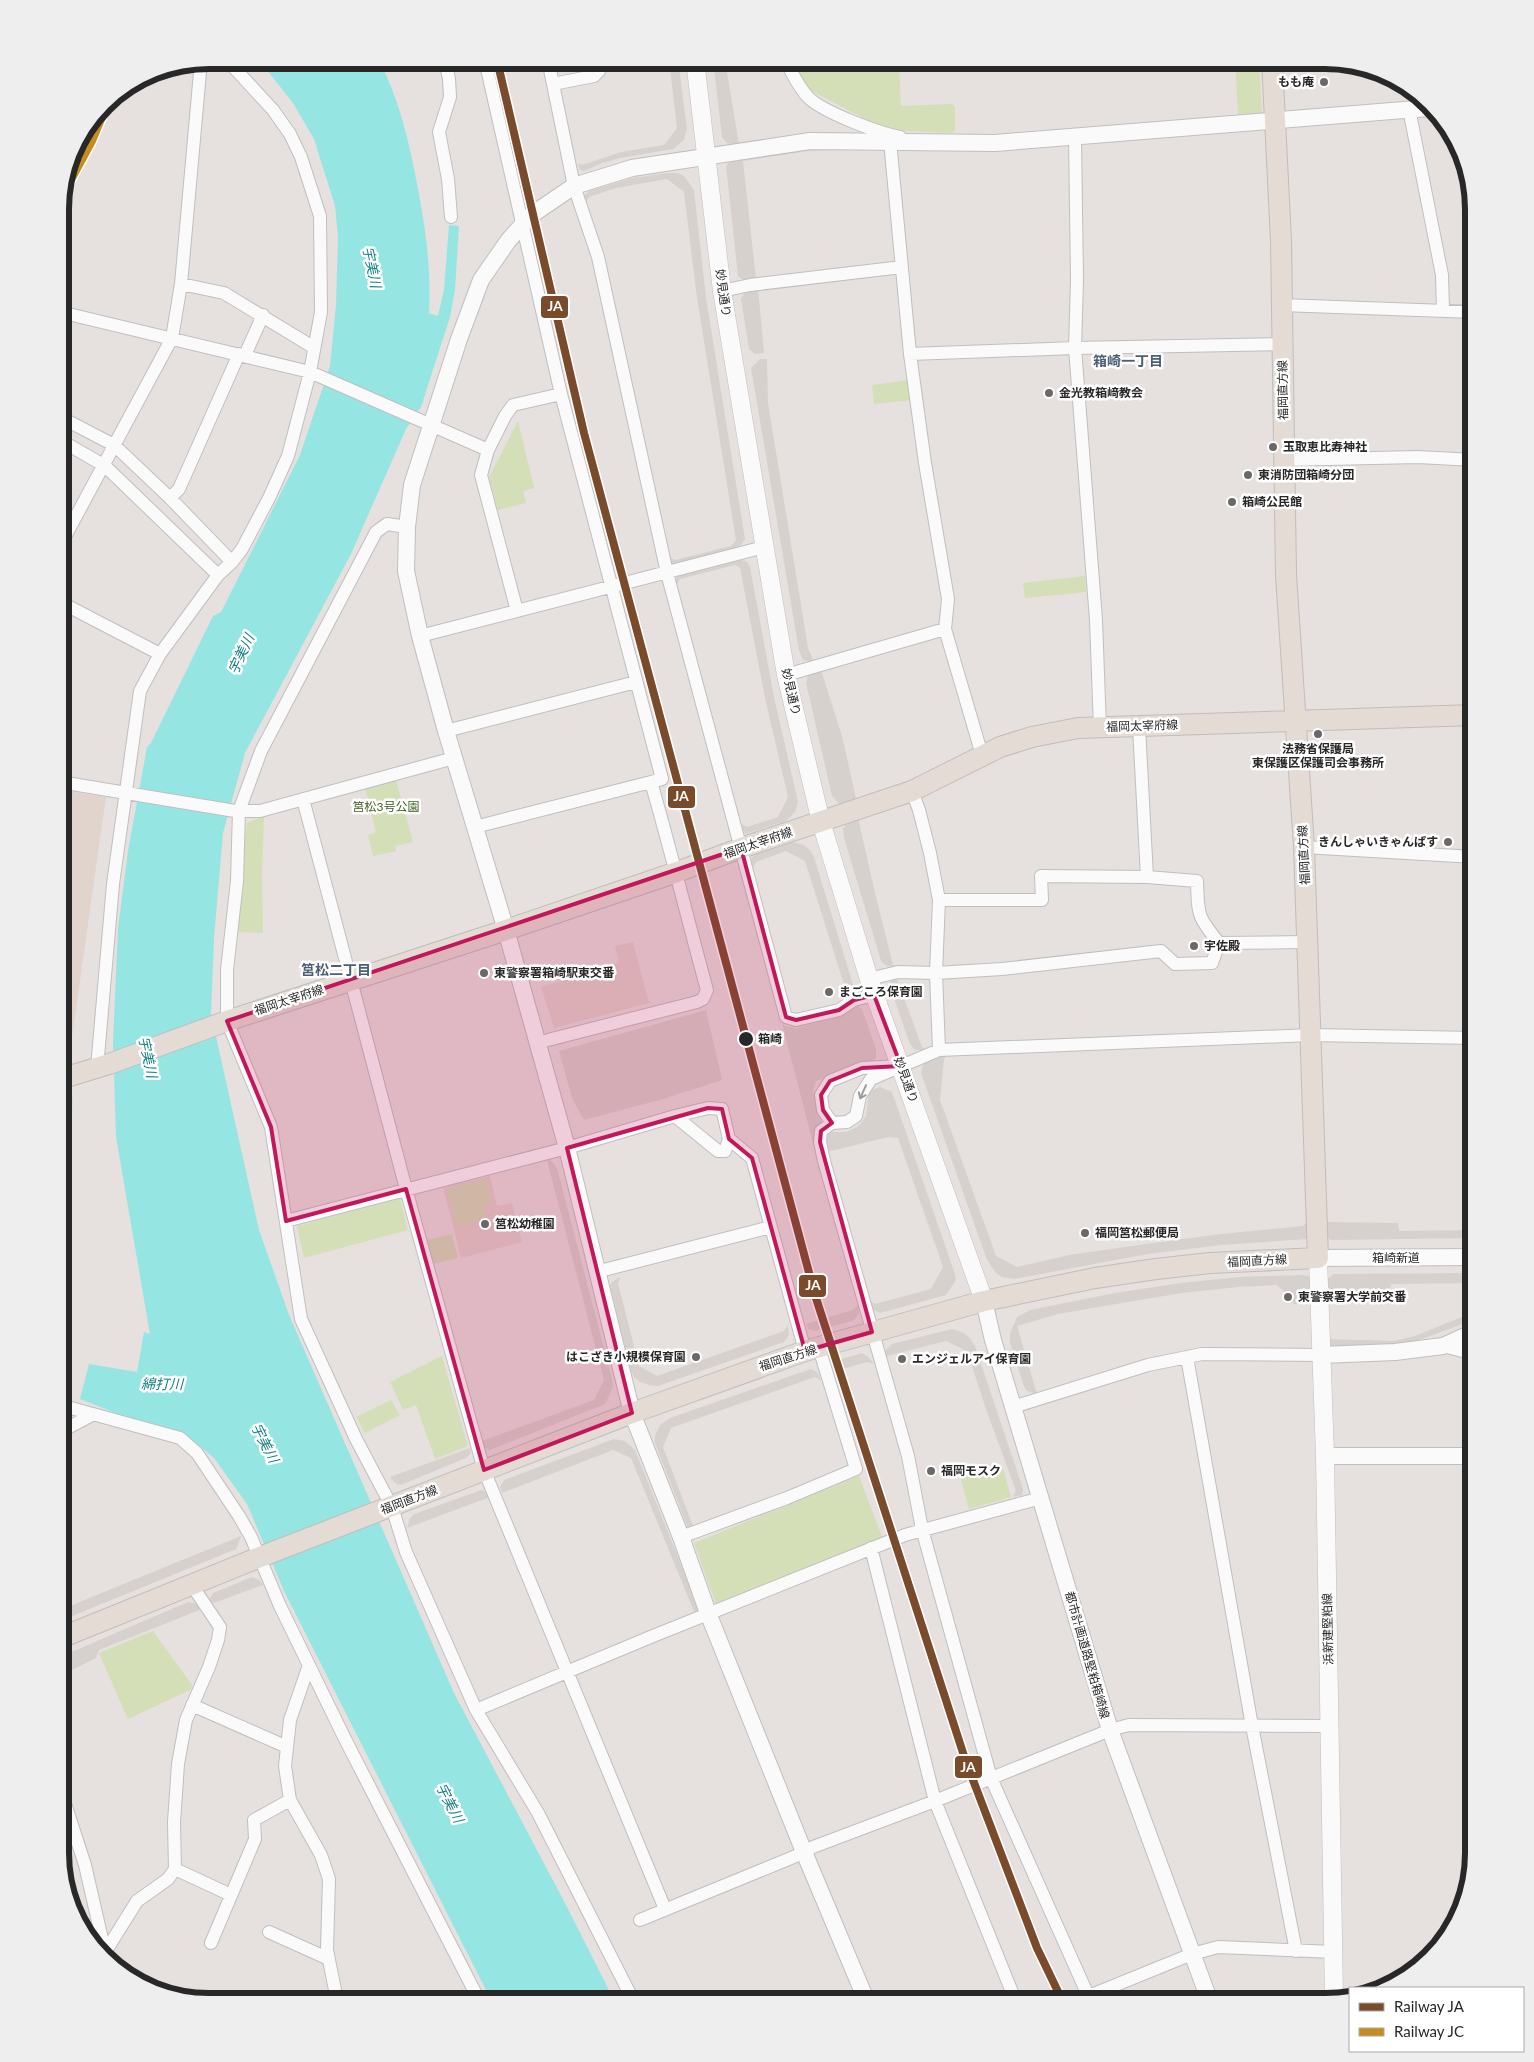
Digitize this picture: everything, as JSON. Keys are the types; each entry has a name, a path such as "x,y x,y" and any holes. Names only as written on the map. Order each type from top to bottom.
{"main road":[{"name":"妙見通り","path":"696,69 722,291 764,547 786,675 820,822 871,987 984,1301"},
{"name":"福岡直方線","path":"69,1634 191,1584 632,1412 812,1349 984,1301 1095,1278 1210,1263 1318,1258 1304,847 1294,720 1286,574 1281,241 1273,69"},
{"name":"福岡太宰府線","path":"69,1076 351,980 506,930 912,791 982,755 1032,737 1078,728 1465,715"},
{"name":"浜新建堅粕線","path":"1318,1258 1325,1456 1334,1993"}],"street":[{"path":"69,530 172,338 180,284 200,69"},
{"path":"103,1066 113,884 131,795 140,691 160,654 218,575 242,550 270,498 288,456 316,375 314,347 321,312 320,216 301,156 290,134 273,110 235,69"},
{"path":"447,69 450,79 450,97 439,132 448,179 451,217"},
{"path":"475,827 662,779 561,394 487,69"},
{"path":"550,69 574,186 598,257 668,574 786,1017 796,1020 839,1010 871,987 898,972 1002,969 1161,950 1175,964 1212,963 1219,943"},
{"path":"553,84 594,76 598,69"},
{"path":"790,69 807,96 820,106 887,134 927,144"},
{"path":"863,1993 804,1852 708,1613 681,1537 632,1412 567,1148 536,1043 506,930 446,731 420,636 406,571 407,527 412,484 426,422 481,280 530,216 574,186 632,168 810,141 890,141 927,144 995,143 1422,108"},
{"path":"1409,109 1442,275 1443,311"},
{"path":"1075,137 1077,280 1075,348 1096,620 1100,728"},
{"path":"890,141 910,354 925,463 948,599 945,629 982,755"},
{"path":"722,291 750,285 902,267"},
{"path":"180,284 224,293 314,347"},
{"path":"1282,305 1465,312"},
{"path":"69,314 242,354 316,375 488,450"},
{"path":"170,498 179,489 242,354 263,315"},
{"path":"910,354 1075,348 1282,344"},
{"path":"517,611 481,475 488,450 505,416 514,405 561,394"},
{"path":"69,422 114,445 170,498 232,562"},
{"path":"69,445 105,466 218,575"},
{"path":"1284,460 1418,458 1465,460"},
{"path":"407,527 387,524 376,532 261,751 237,811 237,881 223,1023 271,1127 301,1319 476,1710 538,1813 629,1993"},
{"path":"420,636 668,574 764,547"},
{"path":"69,607 160,654"},
{"path":"786,675 945,629"},
{"path":"446,731 636,682"},
{"path":"1140,727 1147,877"},
{"path":"69,784 237,811 260,811 454,758"},
{"path":"536,1043 703,1000 707,990 680,894 677,872 651,782"},
{"path":"912,791 930,853 939,900 936,972 939,1050"},
{"path":"303,799 406,1189 484,1470 665,1909"},
{"path":"1304,847 1465,856"},
{"path":"939,900 1042,900 1041,876 1147,877 1197,880 1198,912 1204,926 1219,943 1308,942"},
{"path":"1087,1993 991,1778 922,1529 908,1456 820,1142 821,1131 832,1123 847,1122 856,1116 860,1096 871,1079 939,1050 1311,1035 1465,1038"},
{"path":"832,1123 823,1110 821,1095 830,1081 862,1068 901,1066"},
{"path":"286,1221 567,1148 675,1116 708,1108 722,1109 729,1138 726,1151 718,1151 675,1116"},
{"path":"681,1537 787,1498 856,1469 812,1349 771,1227 752,1158 729,1138"},
{"path":"596,1272 771,1227"},
{"name":"箱崎新道","path":"1318,1258 1465,1257"},
{"name":"都市計画道路堅粕箱崎線","path":"984,1301 993,1340 1110,1730 1207,1993"},
{"path":"1013,1407 1148,1365 1202,1354 1321,1355 1395,1352 1443,1346 1465,1336"},
{"path":"1443,1346 1465,1352"},
{"path":"1188,1357 1252,1726 1296,1951"},
{"path":"69,1408 180,1438 197,1453 218,1483 239,1516 260,1557 280,1606 309,1665 475,1993"},
{"path":"69,1427 92,1414"},
{"path":"1325,1456 1465,1456"},
{"path":"476,1710 708,1613 871,1548 922,1529 1041,1498"},
{"path":"871,1548 935,1801 1012,1993"},
{"path":"107,1949 137,1901 168,1879 175,1869 174,1822 178,1764 186,1720 218,1640 220,1627 191,1584"},
{"path":"309,1665 290,1720 285,1766 290,1800 321,1855 329,1879 327,1950 336,1993"},
{"path":"192,1706 287,1747"},
{"path":"640,1920 804,1852 1110,1730 1129,1725 1330,1726"},
{"path":"211,1943 255,1839 254,1820 290,1800"},
{"path":"69,1816 85,1866 103,1944"},
{"path":"175,1869 232,1895"},
{"path":"269,1932 329,1959"},
{"path":"1104,1993 1192,1954 1218,1947 1334,1952"}],"highlighted area":[{"path":"741,848 786,1017 796,1020 839,1010 854,1000 874,995 901,1066 862,1068 830,1081 821,1095 823,1110 832,1123 821,1131 820,1142 872,1332 805,1351 752,1158 729,1139 722,1109 708,1108 567,1148 632,1413 484,1470 406,1189 286,1221 271,1127 227,1021"}],"shaded area":[{"path":"670,69 679,69 687,129 684,140 673,149 620,158 584,171 580,170 578,163 582,165 621,152 664,145 677,128"},
{"path":"714,69 726,69 739,145 727,143 722,137"},
{"path":"807,148 884,148 808,151 743,161 756,279 743,280 738,276 726,166 730,161"},
{"path":"678,173 684,176 694,190 706,298 745,539 741,545 733,549 673,564 669,557 675,560 731,546 736,540 697,298 684,192 667,179 616,188 589,197 586,202 584,196 589,191 632,178"},
{"path":"758,288 764,353 755,354 749,349 741,299 746,290"},
{"path":"760,359 767,359 768,403 808,648 814,662 803,660 799,650 751,368"},
{"path":"742,560 747,562 750,567 774,697 798,802 795,812 786,821 745,834 741,824 747,827 778,817 788,797 765,698 740,568 735,565 680,579 677,584 675,579 679,575"},
{"path":"821,670 842,736 857,803 841,806 832,796 806,683 808,675"},
{"path":"69,791 106,797 69,1058"},
{"path":"860,818 859,822 875,893 893,965 896,967 887,966 881,961 844,838 843,829 846,823"},
{"path":"792,842 804,845 814,857 854,988 848,997 805,861 786,851 756,862 753,868 751,859 754,855"},
{"path":"633,942 649,1003 554,1028 541,987 619,963 615,946"},
{"path":"899,976 897,979 922,1047 926,1050 915,1050 910,1044 889,984 891,978"},
{"path":"858,1006 862,1009 876,1049 876,1057 873,1063 855,1066 816,1081 813,1090 822,1125 819,1155 816,1155 782,1023 785,1026 796,1028 828,1019"},
{"path":"706,1010 722,1080 663,1099 584,1120 572,1098 559,1051"},
{"path":"948,1054 944,1059 940,1100 996,1256 1017,1267 1069,1255 1221,1234 1303,1226 1311,1218 1308,1239 1221,1245 1148,1254 1014,1279 1002,1277 996,1273 987,1260 921,1073 923,1064"},
{"path":"880,1087 892,1092 956,1280 946,1295 880,1313 872,1309 869,1301 875,1304 931,1289 943,1267 898,1138 888,1137 827,1152 825,1148 826,1135 830,1132 846,1132 857,1127 862,1122 866,1116 869,1093"},
{"path":"547,1160 551,1160 557,1168 613,1387 605,1404 490,1450 485,1448 482,1441 594,1400 604,1380"},
{"name":"筥松幼稚園","path":"490,1176 497,1206 512,1203 522,1242 461,1258 443,1187"},
{"path":"1325,1222 1398,1223 1399,1231 1465,1230 1465,1238 1331,1240 1326,1236"},
{"path":"1465,1273 1465,1283 1391,1284 1390,1291 1327,1290 1328,1279 1333,1274"},
{"path":"1302,1275 1313,1277 1315,1303 1293,1304 1292,1299 1277,1285 1238,1287 1182,1293 1058,1314 1017,1326 1037,1394 1027,1391 1024,1386 1010,1343 1010,1334 1017,1317 1030,1310 1115,1293 1181,1283 1239,1277"},
{"path":"620,1277 618,1283 639,1366 657,1376 784,1331 788,1325 789,1335 784,1342 658,1386 640,1382 631,1371 610,1286 612,1282"},
{"path":"858,1305 859,1313 852,1321 815,1331 808,1329 806,1324 853,1310"},
{"path":"1465,1316 1465,1323 1405,1345 1331,1347 1327,1339 1395,1341 1415,1336"},
{"path":"952,1329 964,1333 975,1346 1023,1489 1022,1495 1013,1497 1016,1491 967,1351 946,1341 887,1356 885,1361 884,1352 892,1344"},
{"path":"862,1353 874,1364 867,1362 836,1371 833,1377 831,1368 835,1361"},
{"path":"811,1369 817,1372 821,1380 815,1377 671,1428 663,1447 693,1526 688,1528 655,1443 655,1436 660,1425 670,1418"},
{"path":"614,1439 625,1441 635,1450 698,1607 698,1613 695,1614 631,1458 613,1450 502,1493 500,1487 504,1480"},
{"path":"470,1448 471,1453 466,1458 403,1484 398,1485 390,1477"},
{"path":"481,1490 490,1497 407,1528 410,1518 415,1514"},
{"path":"241,1536 236,1549 69,1617 69,1606"},
{"path":"252,1577 259,1580 263,1585 211,1604 209,1600 213,1593"},
{"path":"188,1602 197,1604 202,1609 99,1650 96,1658 69,1672 69,1653"}],"green space":[{"path":"796,69 899,69 901,106 952,104 955,107 955,129 952,133 886,130 806,88"},
{"path":"1235,69 1260,69 1262,114 1238,115"},
{"path":"910,380 912,400 874,404 872,385"},
{"path":"518,421 534,488 523,491 526,503 498,510 489,477"},
{"path":"1085,576 1086,592 1025,598 1023,583"},
{"name":"筥松3号公園","path":"396,780 413,842 395,846 396,851 373,856 368,835 376,832 365,789"},
{"path":"264,816 262,874 263,933 235,932 247,823"},
{"path":"73,1096 69,1167 69,1097"},
{"path":"486,1179 493,1203 483,1206 486,1219 457,1226 447,1189"},
{"path":"400,1198 408,1230 304,1258 297,1226"},
{"path":"452,1234 458,1258 433,1264 427,1240"},
{"path":"442,1356 468,1446 435,1459 416,1405 403,1410 390,1382"},
{"path":"391,1400 400,1415 365,1433 356,1417"},
{"path":"1002,1465 1011,1497 969,1509 960,1476"},
{"path":"859,1476 882,1537 716,1604 694,1543"},
{"path":"153,1631 192,1685 192,1689 128,1719 99,1653"}],"water":[{"path":"266,69 383,69 398,105 420,201 427,248 429,313 438,316 444,290 449,225 459,226 455,290 450,317 421,407 406,429 351,554 245,753 223,833 214,938 211,1014 259,1230 289,1315 454,1693 610,1993 487,1993 284,1591 247,1504 214,1458 187,1435 141,1423 80,1399 89,1364 137,1372 144,1332 150,1334 116,1137 113,1041 118,928 128,851 147,747 151,743 213,616 221,612 300,455 330,366 336,304 338,237 335,206 314,139 293,103"}],"rail line":[{"name":"JA","path":"499,69 584,433 815,1295 965,1759 1037,1948 1059,1993"},
{"name":"JC","path":"73,176 101,120"}],"place":[{"name":"もも庵","path":"1324,82"},
{"name":"金光教箱﨑教会","path":"1049,393"},
{"name":"玉取恵比寿神社","path":"1273,447"},
{"name":"東消防団箱崎分団","path":"1248,475"},
{"name":"箱崎公民館","path":"1232,502"},
{"name":"法務省保護局 東保護区保護司会事務所","path":"1318,734"},
{"name":"きんしゃいきゃんぱす","path":"1448,842"},
{"name":"宇佐殿","path":"1194,946"},
{"name":"東警察署箱崎駅東交番","path":"484,973"},
{"name":"まごころ保育園","path":"829,992"},
{"name":"箱崎","path":"746,1039"},
{"name":"筥松幼稚園","path":"485,1224"},
{"name":"福岡筥松郵便局","path":"1085,1233"},
{"name":"東警察署大学前交番","path":"1288,1297"},
{"name":"はこざき小規模保育園","path":"696,1357"},
{"name":"エンジェルアイ保育園","path":"902,1359"},
{"name":"福岡モスク","path":"931,1471"}],"district":[{"name":"箱崎一丁目","path":"1128,361"},
{"name":"筥松二丁目","path":"336,970"}],"water label":[{"name":"宇美川","path":"372,267"},
{"name":"宇美川","path":"241,654"},
{"name":"宇美川","path":"148,1057"},
{"name":"綿打川","path":"162,1384"},
{"name":"宇美川","path":"265,1443"},
{"name":"宇美川","path":"450,1803"}]}
